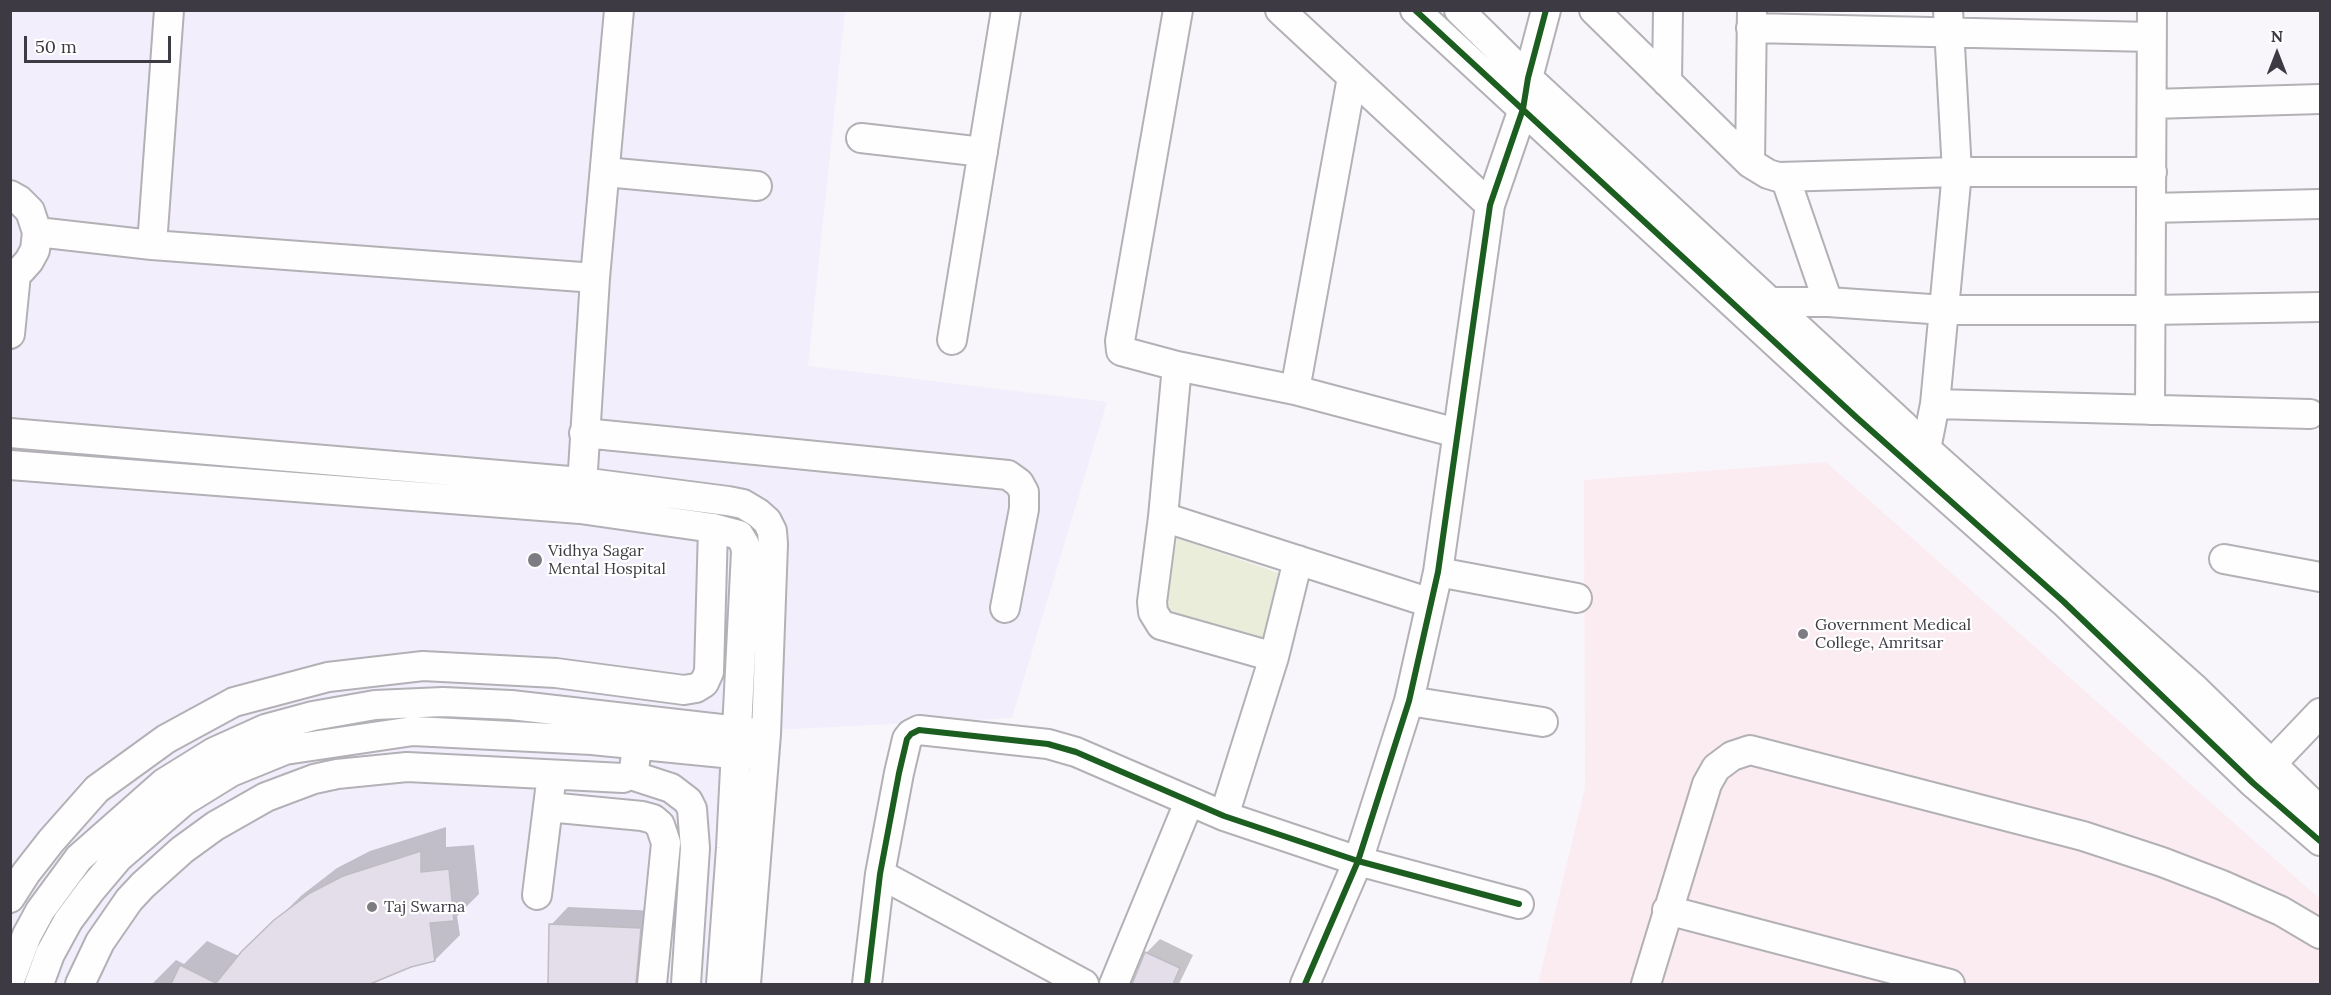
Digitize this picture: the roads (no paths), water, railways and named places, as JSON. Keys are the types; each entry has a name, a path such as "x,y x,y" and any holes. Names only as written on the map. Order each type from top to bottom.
{"street":[{"path":"152,245 169,10"},
{"path":"581,495 595,278 619,10"},
{"path":"952,340 1006,10"},
{"path":"1178,10 1119,346 1124,353 1295,390 1457,433"},
{"path":"1280,10 1490,205"},
{"path":"1415,10 1856,417 2064,602 2263,773 2320,811"},
{"path":"1459,10 1528,78 1926,449 2195,689 2320,841"},
{"path":"1305,984 1358,861 1409,701 1438,572 1490,205 1522,109 1546,10"},
{"path":"1594,10 1750,163 1768,174 1785,177 1957,172 2152,172"},
{"path":"1667,82 1668,10"},
{"path":"1750,163 1752,19 2152,24 2150,410"},
{"path":"1926,449 1935,404 1957,172 1948,21"},
{"path":"1295,390 1352,77"},
{"path":"2152,104 2320,99"},
{"path":"861,138 983,152"},
{"path":"604,172 757,186"},
{"path":"1785,177 1828,302"},
{"path":"10,195 30,211 37,232 32,256 26,266 13,275 10,334"},
{"path":"2151,208 2320,204"},
{"path":"37,232 152,245 595,278"},
{"path":"1770,302 1828,302 1945,309 2150,310 2320,307"},
{"path":"1177,366 1163,517 1152,602 1157,621 1161,625 1274,657"},
{"path":"1935,404 2310,414"},
{"path":"10,433 581,495 731,531 739,535 746,552 731,848 721,984"},
{"path":"584,433 1008,475 1019,483 1024,492 1024,509 1005,608"},
{"path":"10,465 743,504 758,513 767,521 772,531 773,541 765,746 746,984"},
{"path":"1163,517 1431,603"},
{"path":"10,898 51,841 98,789 166,739 234,702 328,677 423,666 556,672 684,690 696,688 704,683 709,672 713,528"},
{"path":"743,540 773,541"},
{"path":"2224,559 2320,577"},
{"path":"1224,816 1274,657 1298,560"},
{"path":"1438,572 1577,598"},
{"path":"1409,701 1543,722"},
{"path":"10,980 27,935 40,911 79,858 164,783 214,752 265,729 313,716 375,705 442,702 511,705 765,746"},
{"path":"2263,773 2320,713"},
{"path":"867,984 880,874 907,740 911,734 920,730 1048,744 1066,749 1095,759 1224,816 1358,861 1520,904"},
{"path":"39,984 50,954 68,921 118,858 184,801 231,772 285,750 413,731 592,740 637,745 737,743"},
{"path":"631,775 634,770 637,745"},
{"path":"1646,984 1707,784 1716,768 1732,756 1750,750 2010,816 2105,843 2222,885 2281,911 2320,934"},
{"path":"80,984 100,942 129,900 182,850 215,826 266,796 314,779 369,770 406,767 623,778 631,775 671,788 688,801 694,819 695,848 686,984"},
{"path":"537,895 552,773"},
{"path":"1114,984 1189,802"},
{"path":"548,807 642,816 660,825 666,843 652,984"},
{"path":"695,848 731,848"},
{"path":"880,874 1084,984"},
{"path":"1667,910 1892,977 1950,984"}],"place":[{"name":"Vidhya Sagar Mental Hospital","path":"535,560"},
{"name":"Government Medical College, Amritsar","path":"1803,634"},
{"name":"Taj Swarna","path":"372,907"}]}
